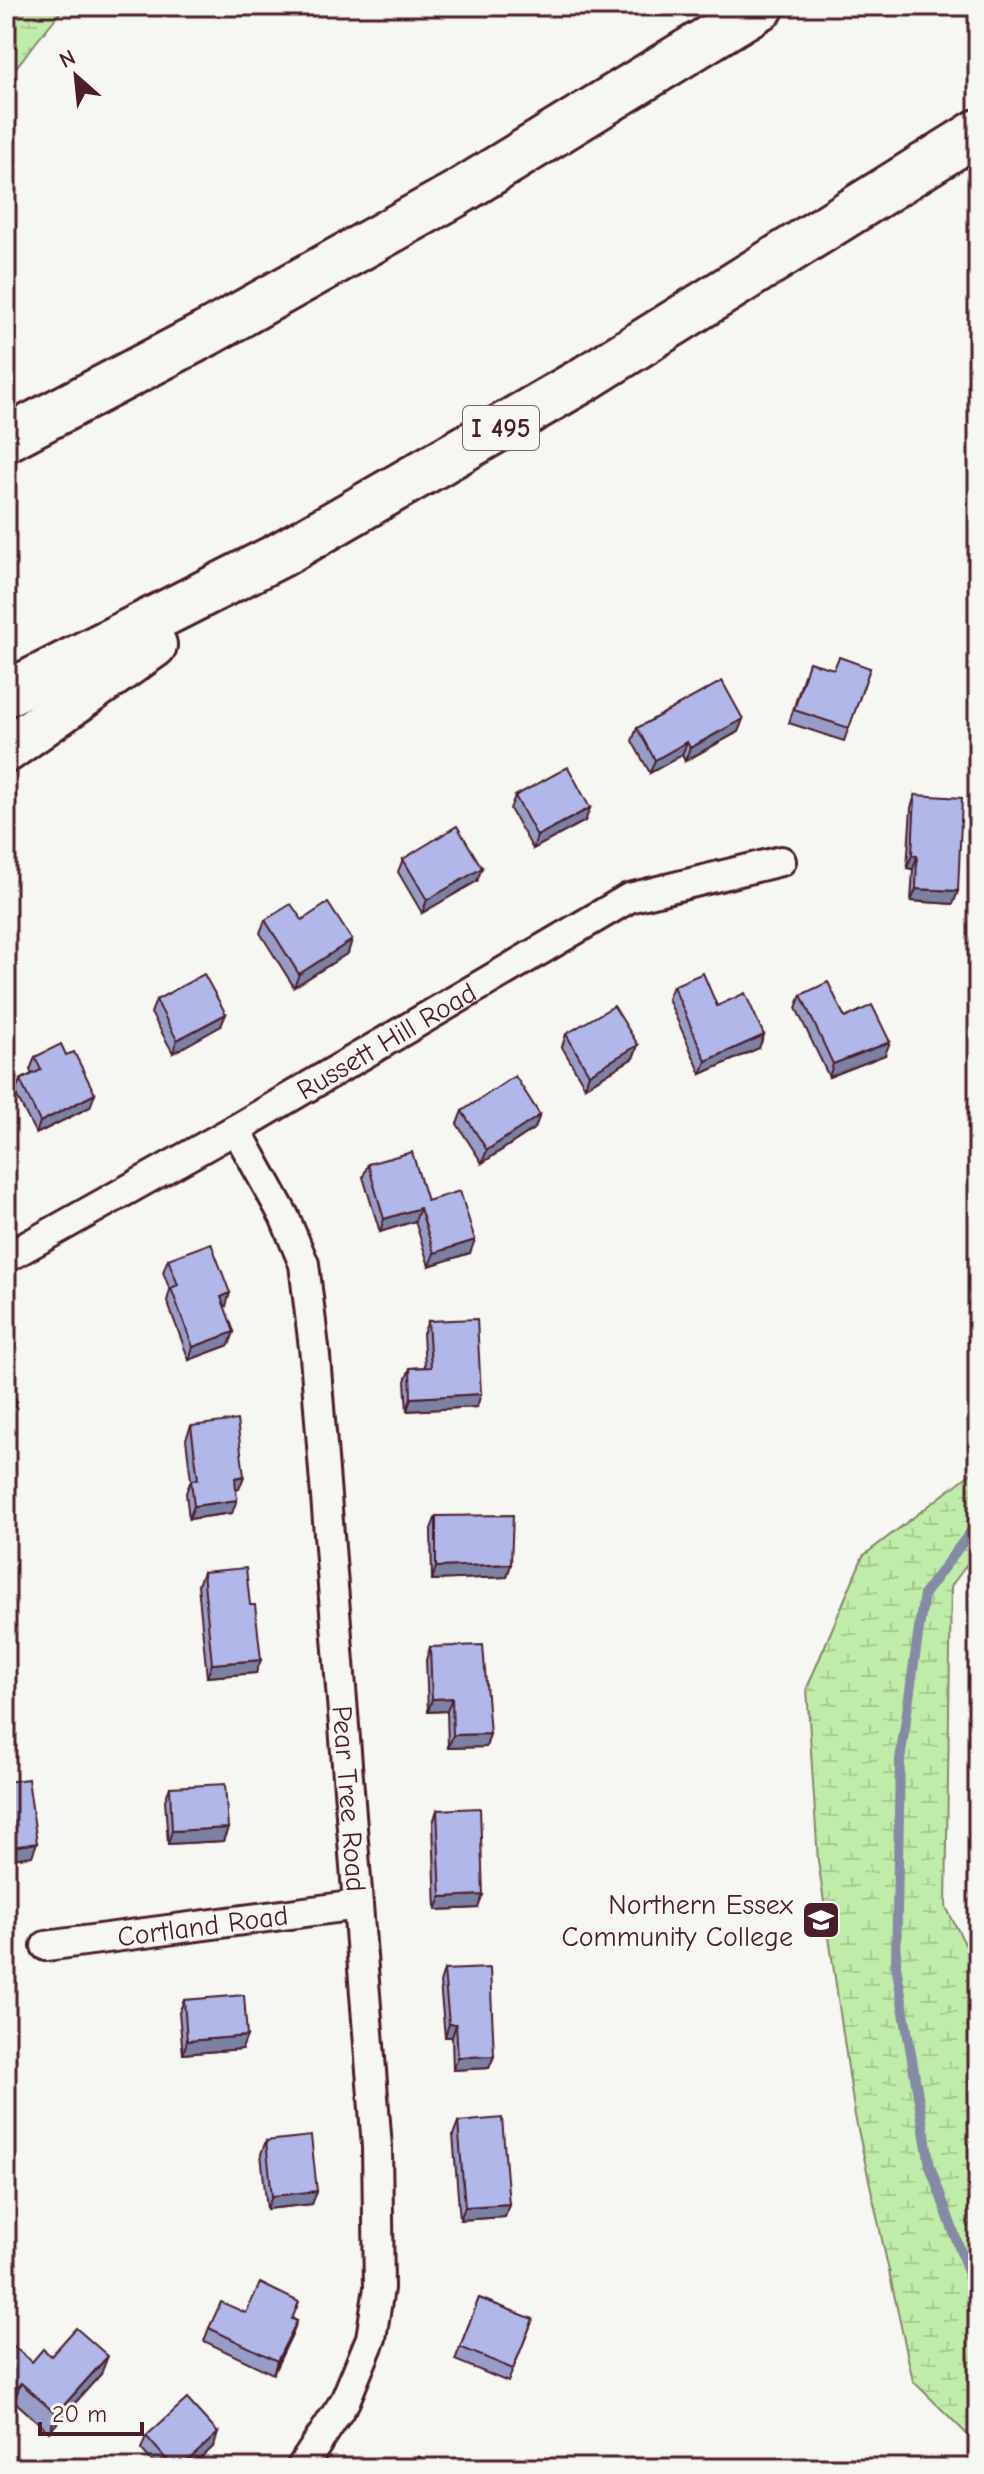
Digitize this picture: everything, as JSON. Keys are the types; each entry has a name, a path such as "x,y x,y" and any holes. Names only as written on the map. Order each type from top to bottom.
{"highway":[{"path":"6,439 206,334 456,194 762,6"},
{"name":"I 495","path":"6,694 280,555 583,380 978,132"},
{"path":"6,750 280,555"}],"street":[{"name":"Russett Hill Road","path":"6,1258 236,1129 629,898 781,861"},
{"name":"Pear Tree Road","path":"236,1129 284,1216 304,1264 315,1356 377,2147 379,2288 371,2338 345,2401 301,2468"},
{"name":"Cortland Road","path":"46,1946 358,1905"}],"green space":[{"path":"6,6 65,6 6,80"},
{"path":"978,1468 978,1550 951,1586 946,1907 978,1969 978,2445 913,2381 855,2116 818,1861 807,1688 863,1556"}],"building":[{"path":"839,657 870,668 849,728 794,710 809,662 834,669"},
{"path":"722,681 743,719 690,748 687,742 655,760 637,728"},
{"path":"568,767 590,808 537,836 515,796"},
{"path":"915,795 962,798 958,891 916,889 917,856 912,855"},
{"path":"457,826 482,868 427,900 403,859"},
{"path":"328,903 352,940 299,974 265,920 291,904 302,920"},
{"path":"703,973 717,1006 745,993 764,1035 706,1061 673,986"},
{"path":"204,974 226,1014 177,1040 156,1000"},
{"path":"828,982 845,1018 872,1005 890,1042 833,1064 801,995"},
{"path":"614,1006 638,1045 589,1074 566,1034"},
{"path":"61,1044 66,1055 74,1052 95,1094 40,1122 20,1080 41,1070 35,1057"},
{"path":"515,1076 540,1115 487,1150 462,1111"},
{"path":"412,1152 427,1201 460,1191 475,1240 434,1253 420,1208 384,1219 368,1164"},
{"path":"211,1243 230,1293 221,1297 234,1332 193,1347 171,1288 178,1285 168,1259"},
{"path":"477,1319 481,1394 411,1398 410,1368 431,1367 428,1321"},
{"path":"6,1387 17,1401 6,1410"},
{"path":"237,1420 244,1476 235,1478 237,1500 194,1506 191,1480 198,1479 191,1426"},
{"path":"513,1515 511,1564 436,1567 436,1516"},
{"path":"246,1568 250,1605 255,1605 261,1660 212,1664 203,1572"},
{"path":"483,1645 490,1734 453,1735 452,1698 432,1699 430,1647"},
{"path":"28,1779 37,1843 6,1848 6,1782"},
{"path":"225,1784 228,1828 172,1831 170,1787"},
{"path":"480,1808 483,1895 441,1897 437,1810"},
{"path":"490,1968 494,2056 458,2057 456,2024 449,2024 444,1970"},
{"path":"244,1995 247,2036 187,2041 184,2000"},
{"path":"502,2118 509,2204 465,2207 458,2122"},
{"path":"311,2136 317,2191 272,2196 266,2141"},
{"path":"260,2283 299,2302 292,2319 297,2321 277,2361 209,2328 221,2302 246,2313"},
{"path":"479,2298 533,2319 513,2369 460,2347"},
{"path":"76,2328 108,2356 56,2414 21,2383 6,2396 6,2340 32,2362 43,2349 51,2356"},
{"path":"187,2399 218,2433 180,2468 174,2468 146,2436"},
{"path":"418,2456 439,2468 412,2468"}],"waterway":[{"path":"978,1522 924,1594 900,1760 896,1965 930,2166 978,2300"}],"place":[{"name":"Northern Essex Community College","path":"821,1920"}]}
